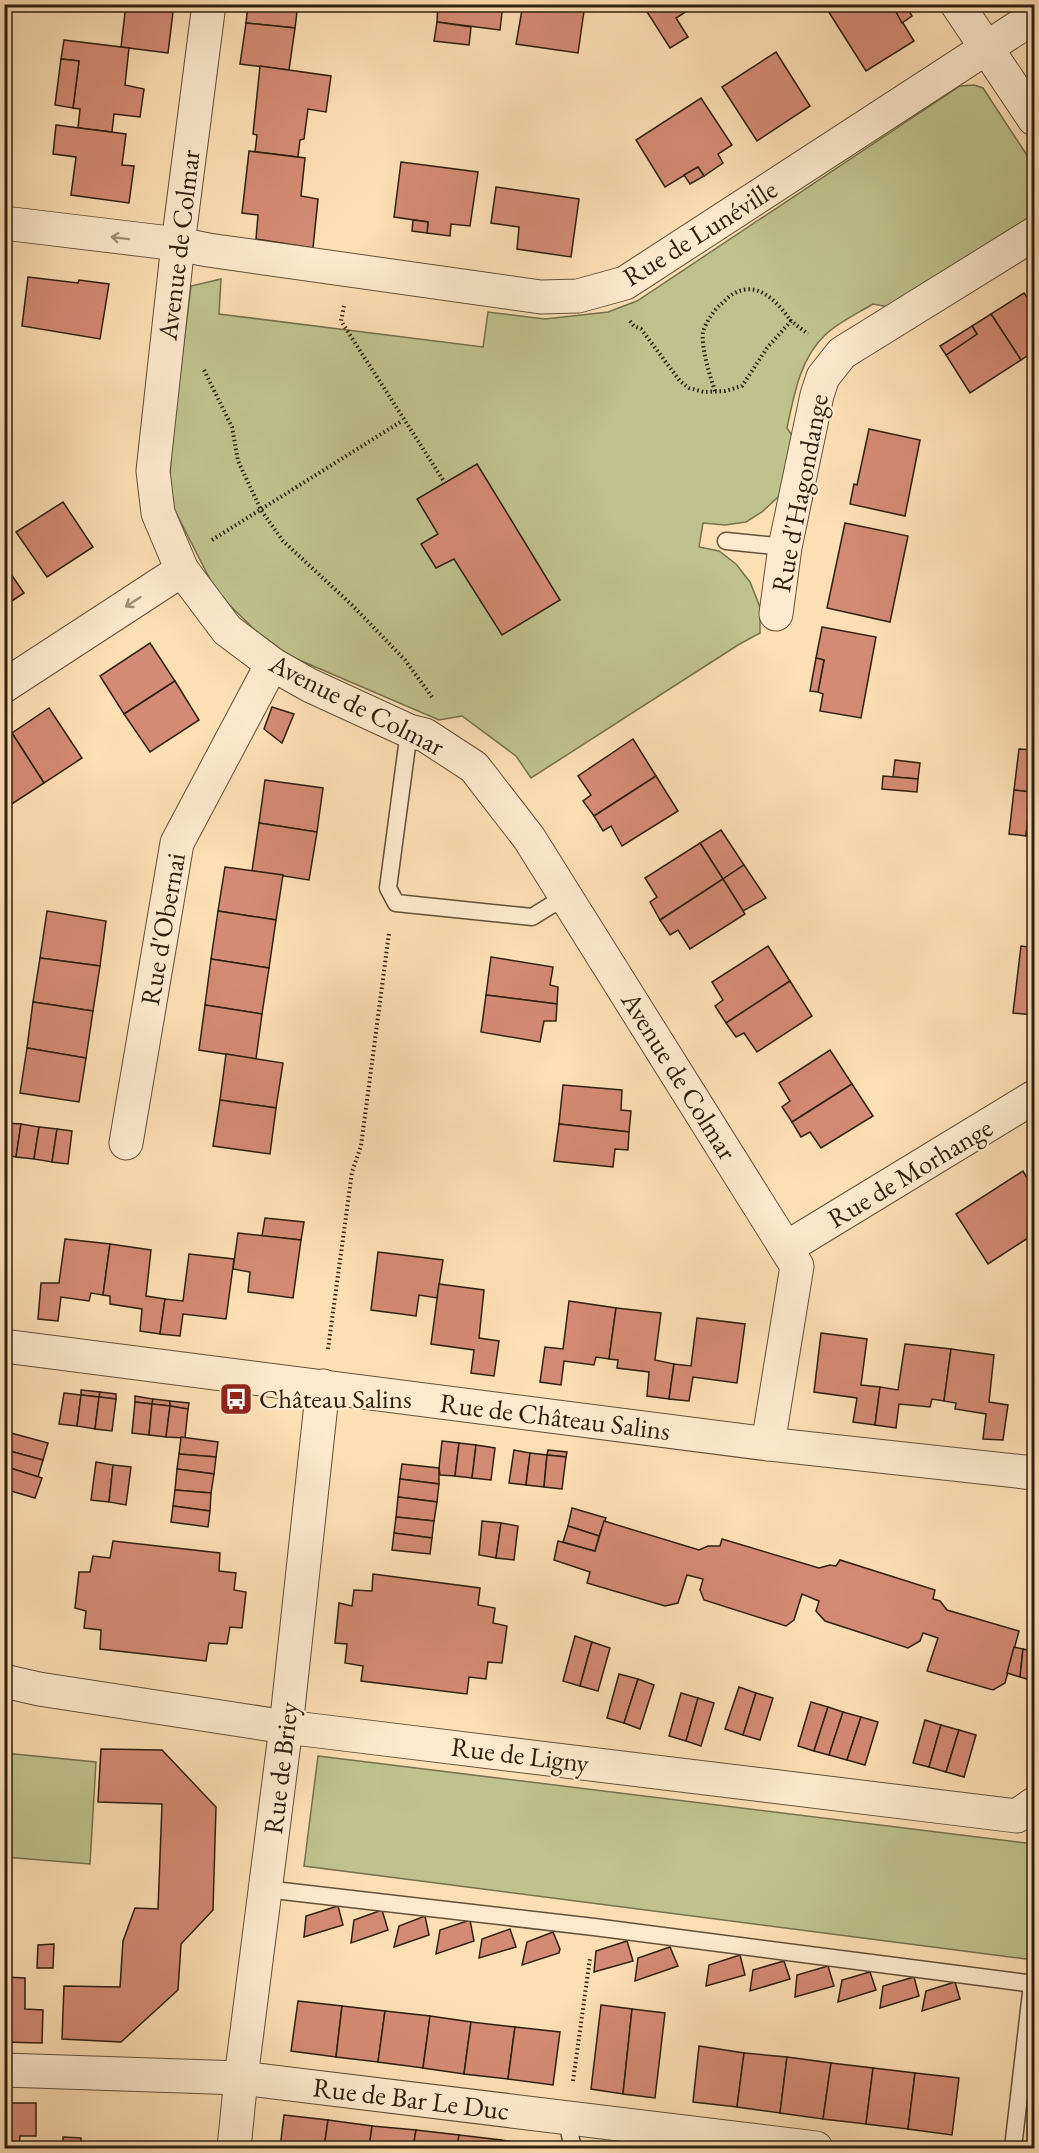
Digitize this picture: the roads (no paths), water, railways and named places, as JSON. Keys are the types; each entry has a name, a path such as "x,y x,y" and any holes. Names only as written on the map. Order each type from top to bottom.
{"street":[{"name":"Avenue de Colmar","path":"209,4 178,244 153,471 158,513 182,570 226,630 272,664 309,684 410,731 425,735 474,767 530,838 797,1266 768,1444"},
{"path":"957,4 985,49 1035,119"},
{"name":"Rue de Lunéville","path":"4,223 178,244 541,297 578,296 625,283 1035,17"},
{"name":"Rue d'Hagondange","path":"776,614 785,547 817,395 823,377 842,353 1035,234"},
{"path":"4,686 182,570"},
{"name":"Rue d'Obernai","path":"126,1143 177,843 272,664"},
{"name":"Rue de Morhange","path":"786,1248 1035,1097"},
{"name":"Rue de Château Salins","path":"4,1346 768,1444 1035,1473"},
{"name":"Rue de Briey","path":"234,2148 286,1727 323,1386"},
{"name":"Rue de Ligny","path":"4,1681 39,1689 286,1727 1017,1816 1035,1804"},
{"name":"Rue de Bar Le Duc","path":"4,2070 241,2078 570,2133 816,2148"}],"lane":[{"path":"726,541 785,547"},
{"path":"410,731 388,888 396,903 532,917 566,896"},
{"path":"266,1888 594,1927 1033,1984 1013,2148"}],"place":[{"name":"Château Salins","path":"236,1399"}]}
